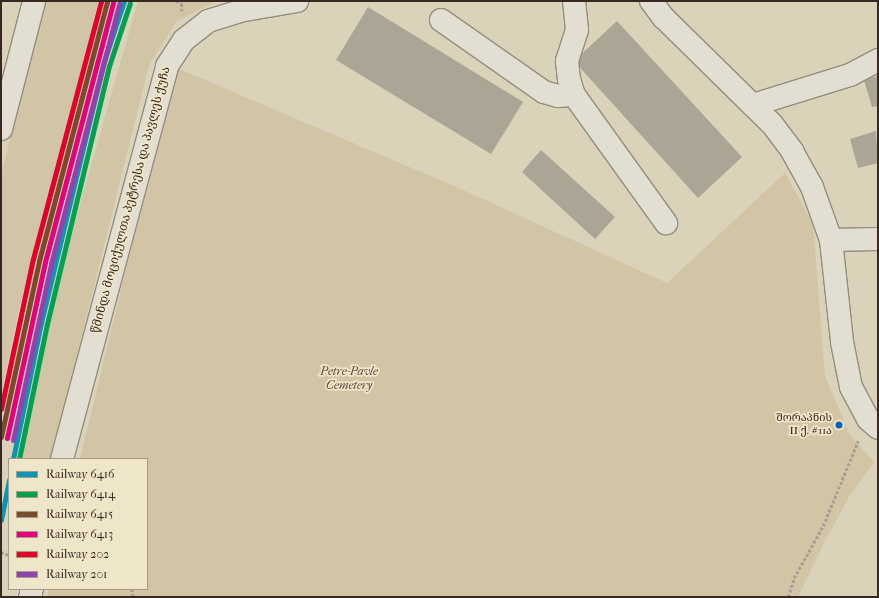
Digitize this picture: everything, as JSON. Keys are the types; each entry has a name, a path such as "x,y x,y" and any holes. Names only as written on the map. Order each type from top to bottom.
{"street":[{"path":"1,129 34,1"},
{"name":"წმინდა მოციქულთა პეტრესა და პავლეს ქუჩა","path":"62,458 166,66 184,40 208,21 245,10 297,1"},
{"path":"574,1 577,30 567,61 569,79 574,95 666,223"},
{"path":"651,1 664,18 753,105 792,151 812,187 831,240 842,342 851,387 873,423"},
{"path":"442,20 544,92 558,96 574,95"},
{"path":"753,105 850,75 878,60"},
{"path":"831,240 878,239"}],"path":[{"path":"788,597 794,578 823,526 873,423"}],"green space":[{"path":"46,1 100,1 20,304 1,397 1,175"},
{"path":"138,1 216,1 176,22 149,65 51,458 19,458 66,254"},
{"name":"Petre-Pavle Cemetery","path":"175,67 461,189 667,283 785,173 813,224 825,376 850,435 874,462 850,495 824,543 798,597 47,597 49,590 148,590 148,458 80,458"}],"building":[{"path":"368,7 523,102 491,154 336,60"},
{"path":"617,21 742,157 698,198 574,61"},
{"path":"878,76 878,106 872,107 864,80"},
{"path":"876,131 878,163 858,168 850,139"},
{"path":"541,150 615,217 595,239 522,172"}],"rail line":[{"name":"202","path":"1,409 33,259 101,1"},
{"name":"6415","path":"1,437 39,261 107,1"},
{"name":"6416","path":"13,458 41,323 103,64 124,1"},
{"name":"6413","path":"7,438 45,262 113,3"},
{"name":"6414","path":"19,458 47,324 109,66 130,3"},
{"name":"201","path":"13,440 51,264 119,4"},
{"name":"6416","path":"1,520 8,485"}],"place":[{"name":"შორაპნის II ქ. #11ა","path":"839,425"}]}
